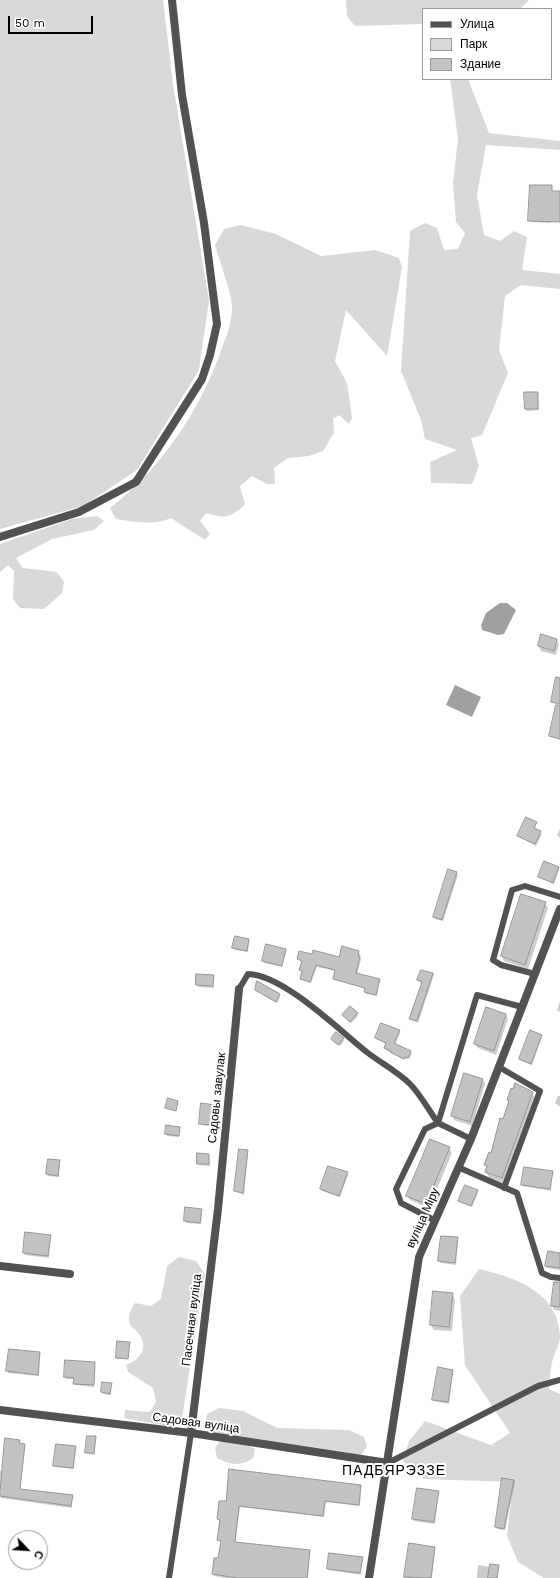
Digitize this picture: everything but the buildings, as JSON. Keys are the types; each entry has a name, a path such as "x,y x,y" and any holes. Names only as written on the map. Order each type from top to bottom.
{"street":[{"path":"0,537 79,512 136,482 202,379 210,355 217,324 204,223 182,95 172,0"},
{"name":"вуліца Міру","path":"370,1578 418,1257 434,1220 460,1168 560,909"},
{"name":"Садовы завулак","path":"218,1209 239,988"},
{"name":"Пасечная вуліца","path":"191,1433 218,1209"},
{"path":"0,1266 70,1274"},
{"name":"Садовая вуліца","path":"0,1410 191,1433 388,1463"}],"lane":[{"path":"535,974 501,965 493,960 512,890 525,886 560,896"},
{"path":"239,988 248,974 257,974 290,991 320,1011 331,1024 410,1084 438,1123 471,1139"},
{"path":"434,1220 401,1203 396,1190 425,1129 438,1123 477,995 522,1007"},
{"path":"499,1067 540,1091 504,1188"},
{"path":"460,1168 517,1193 542,1273 551,1277 560,1278"},
{"path":"388,1463 538,1386 560,1380"},
{"path":"169,1578 191,1433"}],"green space":[{"path":"0,0 163,0 173,84 209,300 199,370 137,470 83,506 0,529"},
{"path":"346,0 529,0 521,8 422,8 422,24 355,26 347,16"},
{"path":"450,80 468,80 489,133 560,141 560,150 486,145 477,195 484,235 500,241 514,231 527,237 522,270 560,274 560,289 521,285 505,296 499,350 508,373 482,435 471,438 479,466 472,484 431,483 430,462 457,450 425,439 421,420 401,371 410,231 425,223 437,228 444,250 458,249 465,233 456,222 453,183 458,139"},
{"path":"241,225 276,234 321,256 375,250 399,258 402,267 387,356 346,310 335,361 347,383 352,418 349,424 339,415 333,419 334,433 323,451 309,456 288,458 274,468 275,484 267,484 252,476 240,486 245,505 235,513 223,517 206,513 200,521 210,534 205,540 171,518 151,523 116,519 110,508 146,475 162,456 191,415 213,371 229,328 232,307 228,285 215,245 224,229"},
{"path":"97,516 104,521 94,530 52,539 16,558 23,568 57,572 64,582 62,593 44,609 20,608 13,599 14,571 8,565 0,572 0,544 72,519"},
{"path":"179,1257 196,1261 205,1274 182,1418 174,1427 124,1418 125,1410 150,1412 156,1402 153,1388 128,1372 126,1365 139,1357 143,1349 142,1339 130,1324 130,1313 135,1303 151,1306 161,1299 167,1266"},
{"path":"479,1269 493,1272 520,1282 533,1289 544,1298 552,1309 558,1322 560,1338 552,1362 549,1389 560,1394 560,1578 544,1578 518,1562 507,1536 513,1482 424,1479 403,1461 409,1441 425,1421 491,1445 510,1433 465,1365 460,1296"},
{"path":"219,1408 243,1411 277,1428 349,1430 364,1437 367,1446 361,1455 254,1441 211,1432 205,1425 207,1414"},
{"path":"220,1441 247,1445 255,1449 253,1458 244,1463 235,1464 217,1458 215,1448"}],"shaded area":[{"path":"500,603 507,603 516,610 504,634 498,635 482,630 481,625 486,613"},
{"path":"455,685 481,697 472,717 446,705"}],"district":[{"name":"ПАДБЯРЭЗЗЕ","path":"394,1471"}]}
